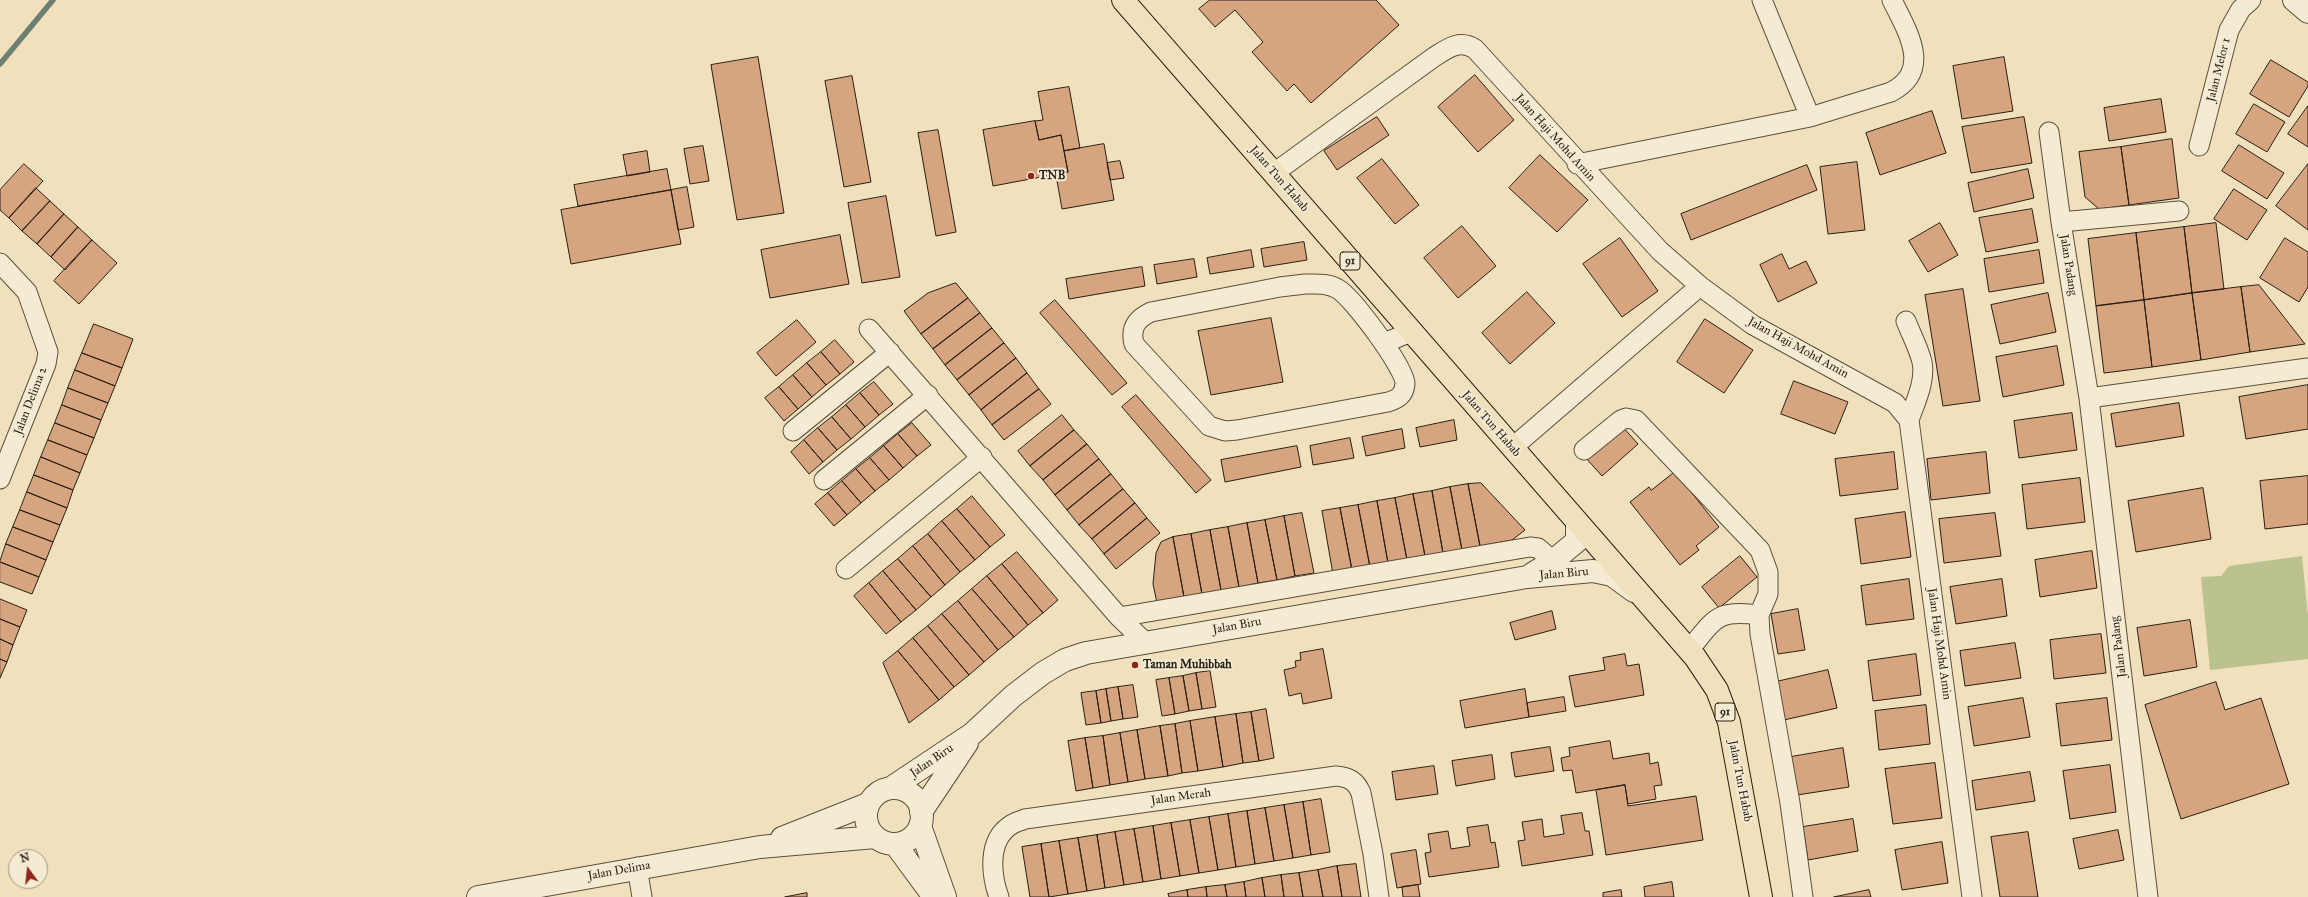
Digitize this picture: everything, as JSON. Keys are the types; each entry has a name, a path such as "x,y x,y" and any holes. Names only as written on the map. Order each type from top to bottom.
{"highway":[{"name":"Jalan Tun Habab","path":"1123,0 1688,650 1716,690 1729,722 1761,897"}],"street":[{"path":"1762,0 1810,117"},
{"path":"1577,164 1810,117 1891,92 1902,87 1910,78 1914,68 1915,56 1892,0"},
{"name":"Jalan Melor 1","path":"2199,146 2229,30 2241,9 2251,0"},
{"path":"2294,0 2308,12"},
{"name":"Jalan Haji Mohd Amin","path":"1274,174 1434,57 1458,44 1468,45 1475,49 1577,164 1660,251 1700,286 1753,325 1895,403 1909,420 1972,897"},
{"name":"Jalan Padang","path":"2049,132 2061,222 2089,398 2148,897"},
{"path":"2061,222 2179,211"},
{"name":"Jalan Delima 2","path":"0,263 27,292 48,352 46,364 0,479"},
{"path":"1326,284 1338,289 1349,297 1384,343 1405,382 1404,391 1398,399 1225,431 1213,428 1202,420 1134,344 1132,335 1133,327 1140,317 1150,312 1280,287 1326,284"},
{"path":"1512,448 1700,286"},
{"path":"1906,321 1922,362 1923,370 1920,387 1909,420"},
{"path":"870,329 1119,616 1145,642"},
{"path":"1384,343 1411,332"},
{"path":"793,431 890,352"},
{"path":"2089,398 2308,368"},
{"path":"824,480 928,395"},
{"path":"1584,450 1621,420 1626,418 1636,420 1760,550 1768,572 1768,594 1759,615 1760,634 1790,803 1803,897"},
{"path":"846,569 982,457"},
{"name":"Jalan Biru","path":"1527,577 1553,561 1577,542 1577,522"},
{"path":"1119,616 1530,547 1538,548 1553,561"},
{"name":"Jalan Biru","path":"891,788 972,734 1013,696 1044,673 1065,660 1086,653 1527,577 1593,571 1612,575 1642,596"},
{"path":"1688,650 1717,617 1736,612 1759,615"},
{"name":"Jalan Biru","path":"921,819 972,734"},
{"name":"Jalan Merah","path":"1000,897 994,883 992,859 999,840 1010,825 1025,819 1332,776 1344,776 1358,786 1373,854 1379,897"},
{"path":"921,819 911,839 896,844 881,842 875,837 866,822 868,804 874,796 891,788 908,792 919,804 921,819 945,897"},
{"name":"Jalan Delima","path":"760,847 868,804"},
{"name":"Jalan Delima","path":"478,897 637,867 760,847 875,837"},
{"path":"896,844 934,897"},
{"path":"637,867 642,897"}],"green space":[{"path":"2302,556 2308,615 2308,659 2210,670 2201,577 2221,576 2229,566"}],"building":[{"path":"1210,0 1376,0 1399,25 1311,103 1294,84 1287,91 1252,52 1263,42 1235,10 1215,27 1199,9"},
{"path":"758,57 784,213 737,220 711,65"},
{"path":"2004,57 2013,111 1962,119 1953,66"},
{"path":"2271,60 2308,82 2308,86 2289,117 2250,94"},
{"path":"1475,75 1514,120 1478,152 1438,107"},
{"path":"852,76 871,182 844,187 825,81"},
{"path":"1069,87 1080,148 1064,151 1061,135 1039,140 1035,121 1043,120 1038,92"},
{"path":"2161,99 2166,132 2109,141 2104,108"},
{"path":"2254,104 2285,122 2267,152 2236,134"},
{"path":"2308,106 2308,147 2288,134"},
{"path":"1932,111 1946,153 1880,175 1866,133"},
{"path":"1377,117 1389,135 1337,170 1324,151"},
{"path":"2024,117 2032,163 1971,173 1962,127"},
{"path":"1035,121 1039,140 1061,135 1068,172 993,186 983,130"},
{"path":"938,130 956,232 936,236 918,133"},
{"path":"2172,139 2179,198 2129,205 2121,147"},
{"path":"1104,144 1114,200 1062,209 1056,175 1068,172 1064,151"},
{"path":"2239,145 2284,173 2267,199 2222,171"},
{"path":"703,146 709,181 690,184 684,149"},
{"path":"2121,147 2129,205 2099,209 2085,197 2079,152"},
{"path":"647,151 650,172 627,176 623,155"},
{"path":"1540,155 1588,200 1557,232 1509,188"},
{"path":"1382,159 1419,205 1395,224 1357,178"},
{"path":"1120,161 1124,178 1110,180 1107,163"},
{"path":"1857,162 1865,230 1828,234 1820,167"},
{"path":"24,164 43,181 9,218 0,210 0,190"},
{"path":"2308,164 2308,230 2276,206"},
{"path":"1807,165 1817,190 1691,240 1681,214"},
{"path":"667,169 671,190 578,206 574,185"},
{"path":"2028,169 2034,198 1974,212 1968,183"},
{"path":"687,187 694,227 678,230 671,190"},
{"path":"36,188 50,201 22,231 9,218"},
{"path":"2234,189 2267,210 2247,240 2214,219"},
{"path":"671,190 681,244 571,264 561,210"},
{"path":"886,196 900,277 862,283 848,203"},
{"path":"50,201 64,214 37,244 22,231"},
{"path":"2032,209 2038,242 1986,252 1979,218"},
{"path":"64,214 78,227 51,257 37,244"},
{"path":"1940,223 1958,255 1928,272 1909,241"},
{"path":"2216,223 2224,289 2192,293 2184,227"},
{"path":"1462,226 1496,266 1458,298 1424,258"},
{"path":"78,227 92,240 65,270 51,257"},
{"path":"2184,227 2192,293 2144,300 2136,233"},
{"path":"2136,233 2144,300 2096,306 2088,239"},
{"path":"840,235 849,284 770,298 761,250"},
{"path":"1620,238 1658,291 1622,317 1583,264"},
{"path":"2285,238 2308,252 2308,287 2299,302 2260,278"},
{"path":"92,240 117,263 79,304 54,281"},
{"path":"1304,242 1307,260 1264,267 1261,249"},
{"path":"1251,250 1254,267 1210,274 1207,258"},
{"path":"2039,250 2044,283 1989,292 1984,259"},
{"path":"1782,254 1789,269 1806,261 1817,283 1778,302 1760,265"},
{"path":"1194,259 1197,277 1157,284 1154,265"},
{"path":"1142,267 1145,286 1069,299 1066,279"},
{"path":"956,283 968,298 921,334 904,311 928,293"},
{"path":"2259,285 2305,344 2250,352 2241,287"},
{"path":"2241,287 2250,352 2201,360 2192,293"},
{"path":"1963,289 1980,401 1943,406 1925,295"},
{"path":"1527,292 1555,323 1510,364 1482,333"},
{"path":"2048,293 2056,332 2000,344 1991,305"},
{"path":"2192,293 2201,360 2152,367 2144,300"},
{"path":"968,298 980,313 933,349 921,334"},
{"path":"1055,300 1127,383 1112,395 1040,313"},
{"path":"2144,300 2152,367 2104,373 2096,306"},
{"path":"980,313 992,328 945,365 933,349"},
{"path":"1271,318 1283,382 1211,395 1198,331"},
{"path":"1705,319 1753,350 1724,393 1677,362"},
{"path":"797,320 816,342 776,376 757,353"},
{"path":"94,324 133,339 122,368 82,353"},
{"path":"992,328 1004,343 957,380 945,365"},
{"path":"835,340 854,362 840,374 821,352"},
{"path":"1004,343 1016,358 969,395 957,380"},
{"path":"2057,346 2064,385 2003,397 1996,357"},
{"path":"821,352 840,374 826,385 807,363"},
{"path":"82,353 122,368 115,386 75,370"},
{"path":"1016,358 1027,373 981,410 969,395"},
{"path":"807,363 826,385 812,397 793,375"},
{"path":"75,370 115,386 108,403 68,388"},
{"path":"1027,373 1039,389 992,425 981,410"},
{"path":"793,375 812,397 798,409 779,387"},
{"path":"1794,381 1848,402 1835,434 1781,414"},
{"path":"874,382 893,404 879,415 860,393"},
{"path":"2308,385 2308,429 2246,439 2239,397"},
{"path":"779,387 798,409 784,421 765,398"},
{"path":"68,388 108,403 101,420 62,405"},
{"path":"1039,389 1051,404 1004,440 992,425"},
{"path":"860,393 879,415 865,427 846,405"},
{"path":"1136,395 1211,480 1196,493 1122,407"},
{"path":"2179,403 2184,436 2116,447 2111,414"},
{"path":"62,405 101,420 94,438 55,423"},
{"path":"846,405 865,427 851,439 832,417"},
{"path":"2072,413 2077,450 2019,458 2014,421"},
{"path":"1062,415 1074,430 1030,466 1018,451"},
{"path":"832,417 851,439 837,450 818,428"},
{"path":"1454,420 1457,440 1420,447 1416,428"},
{"path":"55,423 94,438 87,455 48,440"},
{"path":"912,423 931,445 917,456 898,434"},
{"path":"1621,425 1638,444 1602,476 1585,457"},
{"path":"818,428 837,450 823,462 804,440"},
{"path":"1402,429 1405,448 1366,456 1362,437"},
{"path":"1074,430 1087,444 1043,480 1030,466"},
{"path":"898,434 917,456 903,468 884,446"},
{"path":"1350,438 1354,458 1313,465 1310,446"},
{"path":"48,440 87,455 80,473 41,457"},
{"path":"804,440 823,462 809,474 791,452"},
{"path":"1087,444 1099,459 1055,495 1043,480"},
{"path":"884,446 903,468 889,480 870,458"},
{"path":"1297,446 1301,467 1225,482 1221,460"},
{"path":"1894,452 1898,489 1840,496 1835,459"},
{"path":"1986,452 1990,493 1931,500 1927,459"},
{"path":"41,457 80,473 73,490 34,475"},
{"path":"870,458 889,480 875,491 856,469"},
{"path":"1099,459 1111,474 1067,510 1055,495"},
{"path":"856,469 875,491 861,503 842,481"},
{"path":"1675,472 1719,527 1696,546 1699,550 1680,565 1630,502 1649,487 1651,490"},
{"path":"1111,474 1123,489 1079,525 1067,510"},
{"path":"34,475 73,490 67,508 27,492"},
{"path":"2308,476 2308,524 2265,529 2260,481"},
{"path":"2080,478 2085,522 2027,529 2022,485"},
{"path":"842,481 861,503 847,515 828,493"},
{"path":"1481,483 1525,530 1512,540 1480,546 1468,484"},
{"path":"1468,484 1480,546 1462,550 1450,487"},
{"path":"1450,487 1462,550 1443,553 1432,491"},
{"path":"2203,488 2211,539 2136,552 2128,501"},
{"path":"1123,489 1135,503 1092,539 1079,525"},
{"path":"1432,491 1443,553 1425,556 1413,494"},
{"path":"27,492 67,508 60,525 20,510"},
{"path":"828,493 847,515 834,526 815,504"},
{"path":"1413,494 1425,556 1407,560 1395,498"},
{"path":"972,496 1005,535 990,547 957,509"},
{"path":"1395,498 1407,560 1388,563 1377,501"},
{"path":"1377,501 1388,563 1370,567 1358,505"},
{"path":"1135,503 1147,518 1104,554 1092,539"},
{"path":"1358,505 1370,567 1352,570 1340,508"},
{"path":"1340,508 1352,570 1333,574 1322,511"},
{"path":"957,509 990,547 975,560 942,521"},
{"path":"20,510 60,525 53,542 13,527"},
{"path":"1905,512 1911,557 1861,564 1855,519"},
{"path":"1302,513 1314,573 1295,576 1284,516"},
{"path":"1995,513 2001,556 1944,563 1939,519"},
{"path":"1284,516 1295,576 1277,580 1265,520"},
{"path":"1147,518 1160,533 1116,569 1104,554"},
{"path":"1265,520 1277,580 1258,583 1247,523"},
{"path":"942,521 975,560 960,572 928,534"},
{"path":"1247,523 1258,583 1239,587 1228,527"},
{"path":"13,527 53,542 46,560 6,544"},
{"path":"1228,527 1239,587 1221,590 1210,530"},
{"path":"1210,530 1221,590 1202,594 1191,534"},
{"path":"928,534 960,572 945,585 913,546"},
{"path":"1191,534 1202,594 1184,597 1173,537"},
{"path":"1173,537 1184,597 1157,603 1153,584 1156,553 1161,542"},
{"path":"6,544 46,560 39,577 0,562"},
{"path":"913,546 945,585 931,597 898,559"},
{"path":"2092,551 2097,588 2040,597 2035,560"},
{"path":"1017,552 1058,600 1043,613 1002,564"},
{"path":"1740,556 1757,577 1719,608 1702,587"},
{"path":"898,559 931,597 916,610 883,571"},
{"path":"0,562 39,577 32,594 0,582"},
{"path":"1002,564 1043,613 1028,625 987,576"},
{"path":"883,571 916,610 901,622 869,583"},
{"path":"987,576 1028,625 1014,637 972,589"},
{"path":"1909,579 1914,619 1866,625 1861,586"},
{"path":"2002,579 2007,616 1956,624 1950,587"},
{"path":"869,583 901,622 886,634 854,596"},
{"path":"972,589 1014,637 998,650 958,601"},
{"path":"0,599 27,610 20,627 0,619"},
{"path":"958,601 998,650 984,662 942,614"},
{"path":"1798,609 1805,650 1778,654 1771,614"},
{"path":"1552,611 1556,629 1515,640 1510,623"},
{"path":"942,614 984,662 969,675 928,626"},
{"path":"0,619 20,627 13,645 0,639"},
{"path":"2190,620 2197,667 2144,676 2137,628"},
{"path":"928,626 969,675 954,687 913,638"},
{"path":"2101,634 2106,673 2054,679 2050,640"},
{"path":"913,638 954,687 939,700 898,651"},
{"path":"0,639 13,645 7,662 0,659"},
{"path":"2015,643 2021,678 1965,686 1960,651"},
{"path":"1323,649 1332,698 1303,704 1301,693 1289,696 1284,670 1296,667 1295,661 1301,660 1300,653"},
{"path":"898,651 939,700 909,723 883,663"},
{"path":"1625,654 1627,666 1639,664 1644,695 1575,707 1569,676 1605,670 1603,658"},
{"path":"1916,654 1921,695 1873,701 1868,661"},
{"path":"0,659 7,662 0,678"},
{"path":"1828,670 1837,708 1784,720 1776,682"},
{"path":"1210,671 1216,707 1202,709 1196,673"},
{"path":"1196,673 1202,709 1189,711 1183,676"},
{"path":"1183,676 1189,711 1175,714 1169,678"},
{"path":"1169,678 1175,714 1162,716 1156,680"},
{"path":"2216,682 2225,710 2261,698 2289,784 2181,819 2145,705"},
{"path":"1133,685 1138,717 1123,719 1118,687"},
{"path":"1118,687 1123,719 1111,721 1106,689"},
{"path":"1106,689 1111,721 1101,723 1096,691"},
{"path":"1525,689 1529,717 1465,728 1460,701"},
{"path":"1096,691 1101,723 1086,725 1081,693"},
{"path":"1564,697 1566,711 1529,717 1527,703"},
{"path":"2023,698 2030,737 1974,746 1968,707"},
{"path":"2107,698 2112,740 2061,746 2056,704"},
{"path":"1926,705 1930,744 1879,750 1875,711"},
{"path":"1266,709 1274,758 1259,761 1251,712"},
{"path":"1251,712 1259,761 1243,763 1236,714"},
{"path":"1236,714 1243,763 1223,767 1215,717"},
{"path":"1215,717 1223,767 1198,771 1190,721"},
{"path":"1190,721 1198,771 1182,773 1175,724"},
{"path":"1175,724 1182,773 1168,776 1160,726"},
{"path":"1160,726 1168,776 1145,779 1137,730"},
{"path":"1137,730 1145,779 1128,782 1120,733"},
{"path":"1120,733 1128,782 1110,785 1103,736"},
{"path":"1103,736 1110,785 1093,788 1085,738"},
{"path":"1085,738 1093,788 1076,791 1068,741"},
{"path":"1610,741 1613,759 1649,753 1650,764 1658,762 1662,785 1654,786 1656,799 1628,804 1625,785 1576,793 1572,770 1563,771 1561,758 1570,756 1569,748"},
{"path":"1550,747 1554,771 1515,777 1511,753"},
{"path":"1843,748 1849,787 1797,795 1791,757"},
{"path":"1492,755 1495,779 1456,786 1452,761"},
{"path":"1935,763 1942,818 1893,824 1885,769"},
{"path":"2110,765 2116,812 2070,819 2063,771"},
{"path":"1434,766 1438,794 1396,800 1392,772"},
{"path":"2030,772 2035,801 1976,810 1972,781"},
{"path":"1625,785 1628,806 1696,796 1703,840 1606,855 1596,790"},
{"path":"1321,799 1330,852 1311,855 1303,802"},
{"path":"1303,802 1311,855 1293,858 1284,805"},
{"path":"1284,805 1293,858 1274,861 1265,808"},
{"path":"1265,808 1274,861 1255,864 1247,811"},
{"path":"1247,811 1255,864 1236,867 1228,814"},
{"path":"1582,813 1585,831 1589,831 1593,855 1522,866 1518,841 1525,840 1522,822 1542,819 1544,837 1564,834 1561,816"},
{"path":"1228,814 1236,867 1218,870 1209,817"},
{"path":"1209,817 1218,870 1199,873 1190,820"},
{"path":"1853,819 1858,851 1808,860 1803,827"},
{"path":"1190,820 1199,873 1180,876 1171,823"},
{"path":"1171,823 1180,876 1161,879 1153,826"},
{"path":"1488,825 1491,843 1495,842 1499,867 1429,877 1425,853 1431,852 1428,834 1448,831 1451,849 1470,846 1467,828"},
{"path":"1153,826 1161,879 1143,882 1134,829"},
{"path":"1134,829 1143,882 1124,885 1115,832"},
{"path":"2118,830 2124,860 2079,869 2073,839"},
{"path":"1115,832 1124,885 1105,888 1097,835"},
{"path":"2028,832 2038,897 2000,897 1991,837"},
{"path":"1097,835 1105,888 1087,891 1078,838"},
{"path":"1078,838 1087,891 1068,894 1059,841"},
{"path":"1059,841 1068,894 1049,897 1041,844"},
{"path":"1942,842 1948,883 1902,890 1895,850"},
{"path":"1041,844 1049,897 1030,897 1022,847"},
{"path":"1416,850 1421,884 1397,888 1391,854"},
{"path":"1356,864 1361,897 1342,897 1337,866"},
{"path":"1337,866 1342,897 1323,897 1318,870"},
{"path":"1318,870 1323,897 1303,897 1299,873"},
{"path":"1299,873 1303,897 1284,897 1281,875"},
{"path":"1281,875 1284,897 1265,897 1262,878"},
{"path":"1262,878 1265,897 1246,897 1244,882"},
{"path":"1244,882 1246,897 1227,897 1225,885"},
{"path":"1672,882 1674,897 1645,897 1644,887"},
{"path":"1225,885 1227,897 1207,897 1206,887"},
{"path":"1418,885 1420,897 1403,897 1402,887"},
{"path":"1206,887 1207,897 1188,897 1187,890"},
{"path":"1187,890 1188,897 1169,897 1168,894"},
{"path":"1621,890 1622,897 1603,897 1603,893"},
{"path":"1869,890 1871,897 1834,897"},
{"path":"807,893 807,897 785,897"}],"waterway":[{"path":"0,64 53,0"}],"place":[{"name":"TNB","path":"1031,176"},
{"name":"Taman Muhibbah","path":"1135,665"}]}
